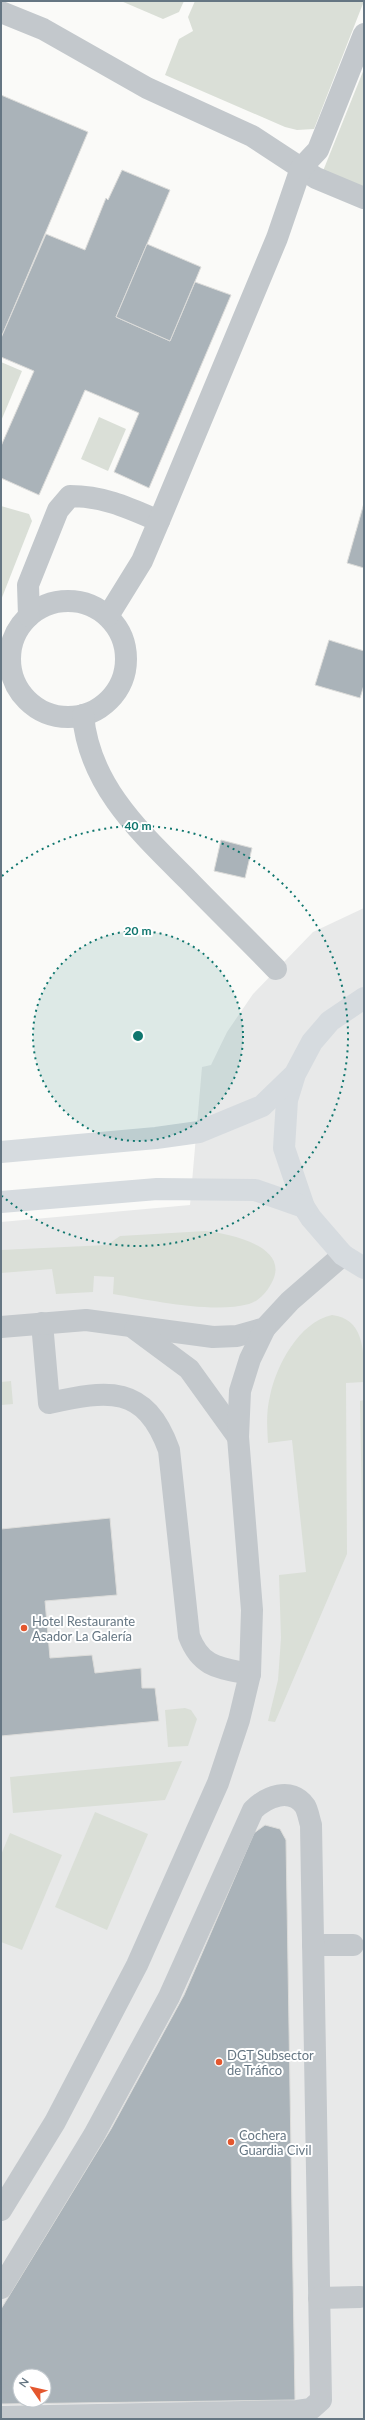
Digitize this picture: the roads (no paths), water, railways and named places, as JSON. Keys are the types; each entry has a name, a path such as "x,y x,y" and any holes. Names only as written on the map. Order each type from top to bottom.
{"main road":[{"path":"364,998 330,1021 312,1042 295,1074 287,1100 284,1148 304,1207 343,1255 364,1268"},
{"path":"1,1152 156,1138 199,1132 262,1106 295,1074"},
{"path":"1,1202 158,1189 255,1190 304,1207"}],"street":[{"path":"1,12 43,29 147,88 252,136 316,178 364,198"},
{"path":"108,616 142,561 277,238 301,168 318,150 364,34"},
{"path":"29,616 28,585 58,510 70,496 90,496 115,501 159,521"},
{"path":"72,601 91,605 108,616 119,630 125,646 126,664 122,681 112,697 99,708 83,715 66,718 50,715 35,708 23,696 7,690 12,643 20,625 34,611 52,602 72,601"},
{"path":"83,715 85,736 101,779 127,817 276,969"},
{"path":"1,2210 55,2122 137,1965 218,1783 239,1720 250,1674 252,1610 238,1437 240,1391 250,1359 265,1328 290,1301 343,1255"},
{"path":"1,1327 86,1320 213,1337 237,1336 265,1328"},
{"path":"42,1324 49,1403 104,1394 132,1400 150,1412 161,1428 169,1450 184,1601 191,1641 197,1654 203,1660 217,1667 250,1674"},
{"path":"131,1326 189,1369 238,1437"},
{"path":"1,2288 94,2135 169,1997 253,1810 263,1800 277,1794 296,1799 305,1806 311,1825 321,2400 311,2409 297,2411 1,2417"},
{"path":"313,1945 353,1945"},
{"path":"319,2298 360,2297"}],"place":[{"name":"Hotel Restaurante Asador La Galería","path":"24,1628"},
{"name":"DGT Subsector de Tráfico","path":"219,2062"},
{"name":"Cochera Guardia Civil","path":"231,2142"}]}
